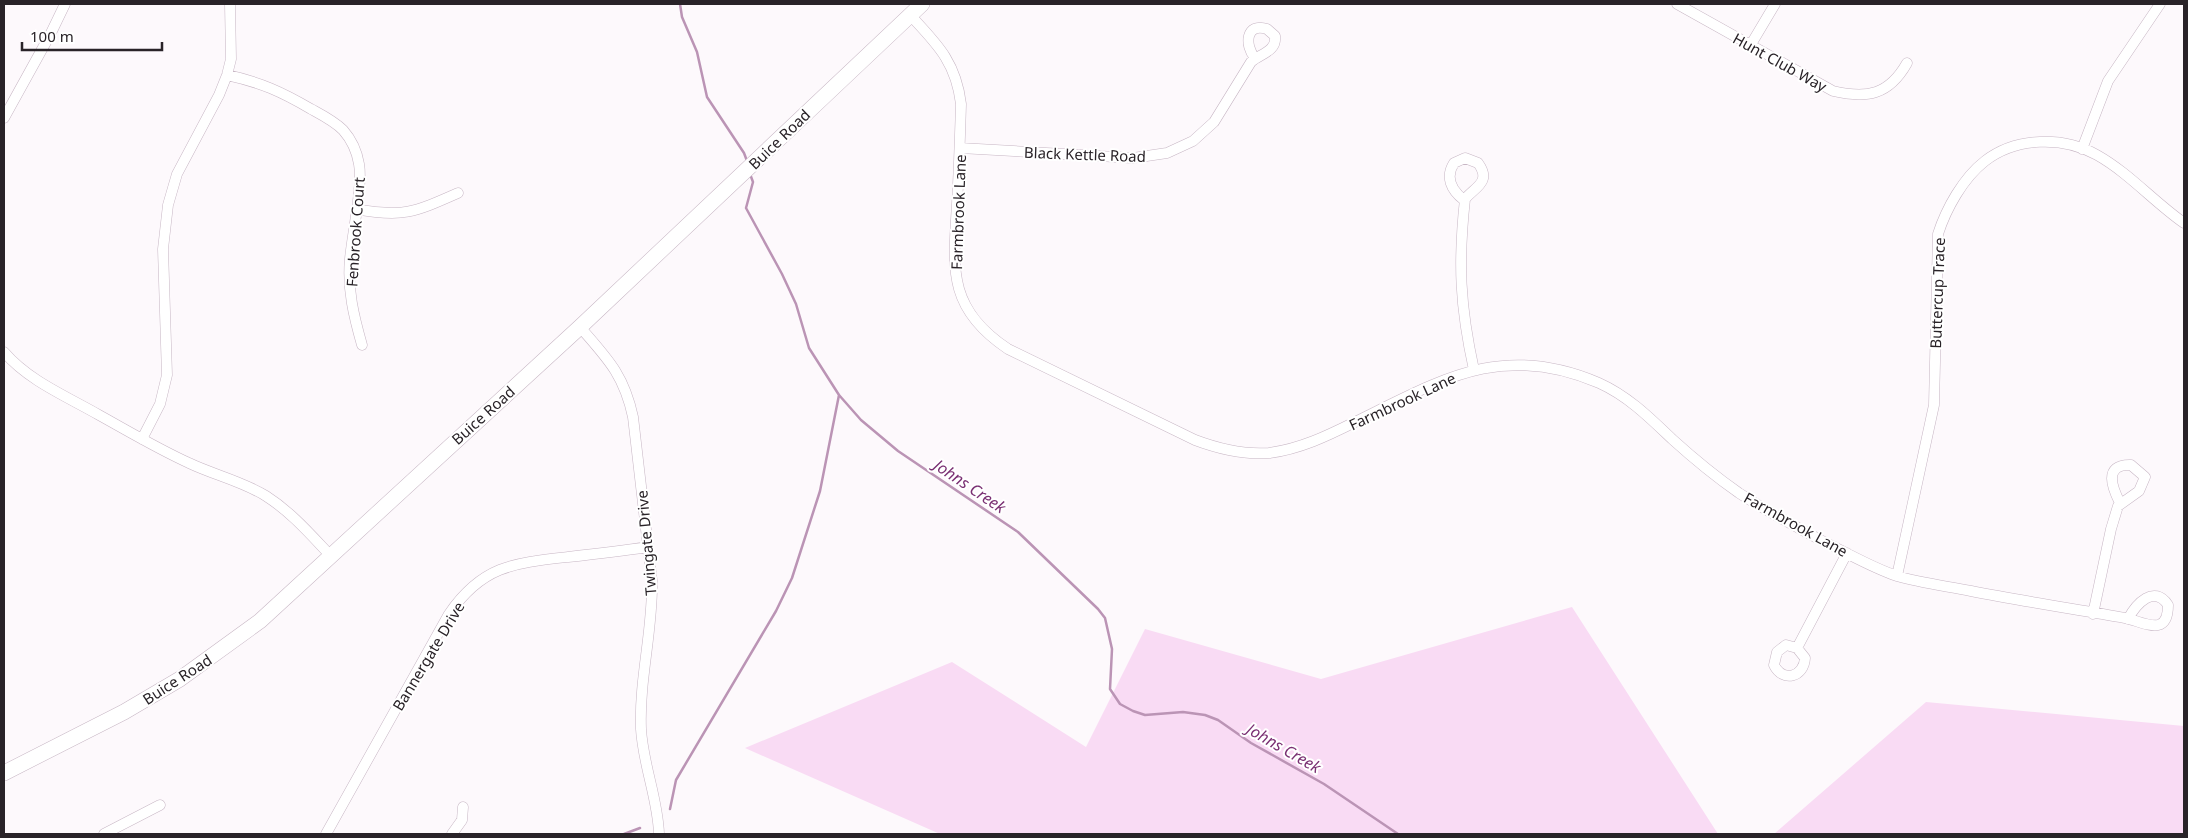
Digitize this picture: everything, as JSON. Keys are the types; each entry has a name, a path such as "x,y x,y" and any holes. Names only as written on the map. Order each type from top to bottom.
{"street":[{"path":"4,118 65,4"},
{"path":"142,439 160,404 167,375 163,249 168,205 178,174 219,95 227,75 231,59 230,4"},
{"name":"Buice Road","path":"4,773 124,712 180,679 260,621 580,327 922,4"},
{"name":"Hunt Club Way","path":"1677,4 1820,85 1847,94 1867,94 1885,89 1898,78 1907,63"},
{"path":"1750,46 1775,4"},
{"path":"2082,149 2108,81 2160,4"},
{"name":"Farmbrook Lane","path":"910,14 941,48 955,74 962,104 954,268 961,297 976,322 990,337 1008,349 1195,440 1217,448 1243,453 1267,453 1293,449 1320,439 1438,382 1474,370 1506,365 1540,366 1570,372 1601,384 1638,407 1693,458 1738,492 1778,517 1874,567 1897,576 2128,619"},
{"name":"Black Kettle Road","path":"960,148 1133,158 1167,153 1193,141 1214,122 1255,58"},
{"name":"Fenbrook Court","path":"227,75 252,80 278,90 330,120 343,130 353,146 359,164 349,283 352,308 362,345"},
{"name":"Buttercup Trace","path":"1897,576 1934,405 1938,234 1944,216 1970,175 1985,161 2008,148 2032,142 2056,142 2082,149 2108,162 2184,223"},
{"path":"356,209 383,214 404,214 422,209 458,193"},
{"path":"1464,200 1460,244 1460,285 1465,329 1474,370"},
{"name":"Twingate Drive","path":"580,327 613,365 629,398 633,417 652,599 642,697 641,728 644,757 659,834"},
{"path":"4,352 14,364 33,378 142,439 189,464 238,482 265,496 295,518 330,555"},
{"path":"2093,614 2110,529 2120,503"},
{"name":"Bannergate Drive","path":"329,833 449,614 471,587 495,571 520,563 648,548"},
{"path":"1797,648 1847,553"},
{"path":"104,834 160,805"},
{"path":"452,834 462,820 463,806"}],"shaded area":[{"path":"1572,607 1718,834 940,834 745,748 952,662 1086,747 1145,629 1321,679"},
{"path":"1926,702 2184,726 2184,834 1774,834"}],"waterway":[{"name":"Johns Creek","path":"680,4 682,17 697,52 707,97 744,153 747,161"},
{"name":"Johns Creek","path":"750,174 753,182 746,208 796,304 809,348 839,395 861,420 898,451 1018,532 1098,609 1105,618 1112,649 1110,689 1120,704 1145,715 1183,712 1205,715 1218,720 1251,743 1324,784 1398,834"},
{"path":"670,809 676,780 776,611 792,578 820,491 839,395"},
{"path":"624,834 640,828"}]}
